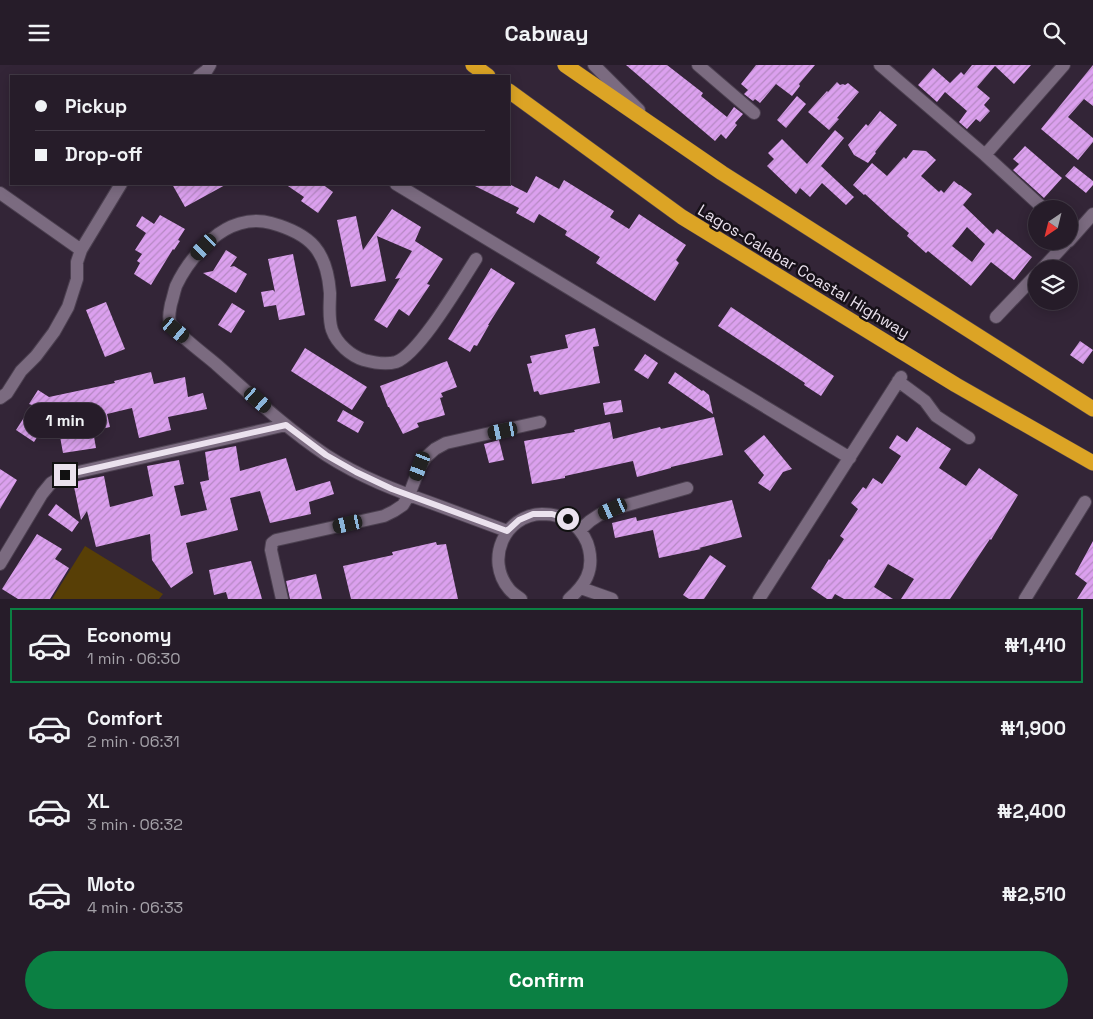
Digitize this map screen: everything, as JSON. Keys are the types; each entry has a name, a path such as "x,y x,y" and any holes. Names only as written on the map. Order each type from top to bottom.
{"highway":[{"path":"473,65 487,75"},
{"path":"565,65 722,173 1093,409"},
{"name":"Lagos-Calabar Coastal Highway","path":"510,92 682,217 956,385 1093,463"}],"street":[{"path":"594,65 655,127"},
{"path":"698,65 754,113"},
{"path":"880,65 1034,200"},
{"path":"985,155 1064,65"},
{"path":"0,398 7,393 21,371 36,356 54,332 68,307 77,279 77,262 80,250 120,185"},
{"path":"398,185 850,458"},
{"path":"0,193 80,250"},
{"path":"1078,229 1093,215"},
{"path":"476,259 432,326 416,346 408,355 398,361 387,364 374,363 360,358 347,351 338,341 332,330 330,318 330,291 326,268 319,253 310,241 296,231 262,221 245,222 229,227 212,239 197,255 176,286 170,312 170,321 176,330 286,425 326,455 392,489 507,531"},
{"path":"1050,260 1059,250"},
{"path":"996,317 1028,283"},
{"path":"759,599 900,379 925,401 936,416 969,438"},
{"path":"282,599 272,550 272,543 276,540 384,516 403,505 409,495 420,466 435,449 446,443 540,422"},
{"path":"0,564 42,494 51,483 65,475 286,425"},
{"path":"580,530 599,515 613,509 687,488"},
{"path":"1030,597 1085,502"},
{"path":"515,598 501,576 498,560 500,546 507,531 519,520 533,514 552,514 568,519 580,530 588,544 591,558 589,574 582,588 569,599"},
{"path":"582,588 612,599"}],"shaded area":[{"path":"85,546 163,594 159,599 52,599"}],"building":[{"path":"626,65 667,65 703,93 701,96 727,117 734,107 743,114 735,123 737,125 726,139 721,134 715,141"},
{"path":"756,65 815,65 799,84 800,86 792,96 776,84 760,103 755,99 753,101 744,94 748,90 741,84"},
{"path":"972,65 1031,65 1014,84 995,66 977,87 990,98 984,105 990,111 980,122 976,119 967,129 959,122 967,111 945,92 937,102 918,85 933,68 950,83 961,72 964,75"},
{"path":"1093,65 1093,106 1084,99 1068,117 1093,138 1093,142 1078,160 1041,129"},
{"path":"837,82 840,85 848,83 859,92 829,130 808,112"},
{"path":"797,96 806,104 786,128 777,120"},
{"path":"880,111 897,125 868,163 854,155 848,145 866,124 868,126"},
{"path":"835,130 844,138 821,166 854,197 846,205 822,183 810,197 800,188 796,194 767,166 774,159 768,153 782,139 807,164"},
{"path":"1025,146 1062,178 1044,198 1013,170 1019,164 1013,159"},
{"path":"913,150 926,151 936,160 921,176 939,192 941,190 944,193 954,181 960,185 972,194 963,205 993,234 997,229 1032,257 1014,280 991,262 971,286 928,251 926,253 907,236 909,233 853,185 872,163 887,176 904,157 906,159","holes":["967,227 985,244 972,262 952,246"]},
{"path":"1074,166 1093,181 1093,185 1086,193 1065,176"},
{"path":"536,176 559,189 564,180 614,211 610,217 629,229 639,214 686,245 676,260 679,263 655,301 596,263 600,257 565,235 567,231 539,214 534,223 516,213 519,208 473,185 510,184 527,193"},
{"path":"173,185 225,185 185,207"},
{"path":"286,185 323,185 333,192 318,213 301,201 304,197"},
{"path":"392,209 421,227 415,241 443,259 427,284 430,285 409,316 399,309 387,328 374,320 400,278 395,279 412,251 377,236 386,281 351,287 337,220 356,216 363,250"},
{"path":"160,215 185,229 178,240 180,241 151,285 134,274 140,263 137,261 142,254 135,250 146,233 136,226 142,216 154,224"},
{"path":"226,250 237,257 230,267 234,266 247,274 236,293 203,273 213,271"},
{"path":"293,254 305,315 279,320 276,305 264,307 261,292 273,290 275,292 268,259"},
{"path":"491,268 515,283 477,346 474,345 470,352 448,339"},
{"path":"106,302 125,349 105,357 86,310"},
{"path":"232,303 245,311 231,333 218,325"},
{"path":"731,307 834,376 821,396 804,385 805,383 718,326"},
{"path":"595,328 599,346 593,347 600,383 540,395 538,391 534,392 527,364 532,363 530,356 568,348 565,335"},
{"path":"1080,341 1093,350 1083,364 1070,355"},
{"path":"305,348 367,387 352,410 291,371"},
{"path":"645,354 658,363 648,379 634,370"},
{"path":"447,361 457,387 441,393 443,397 440,398 445,415 417,423 419,427 403,434 388,407 380,386"},
{"path":"151,372 154,384 185,377 188,397 203,393 207,409 168,417 171,430 139,438 132,408 107,414 110,427 93,431 96,448 63,453 55,409 34,442 16,430 32,405 29,404 38,390 49,397 115,383 114,381"},
{"path":"675,372 709,395 713,414 668,383"},
{"path":"621,400 623,412 605,415 603,403"},
{"path":"343,410 364,422 358,433 337,421"},
{"path":"714,417 723,455 637,477 633,461 532,484 524,441 575,432 574,430 610,422 613,439 660,427 661,429"},
{"path":"917,427 951,449 939,468 966,486 979,468 1018,495 991,540 950,599 901,599 914,579 888,564 874,587 893,599 844,599 835,594 832,599 827,599 811,588 844,539 840,536 858,509 851,503 863,487 866,489 873,478 882,484 901,456 889,448 897,435 907,442"},
{"path":"764,435 792,469 783,472 770,491 758,483 764,475 744,451"},
{"path":"499,440 504,460 489,463 484,444"},
{"path":"236,446 240,471 286,458 296,491 330,481 334,494 309,502 311,514 270,523 260,491 230,498 238,530 186,543 193,573 171,588 152,560 150,534 96,547 87,511 81,520 73,482 104,476 110,507 153,496 147,466 179,460 184,484 174,486 181,516 207,510 200,482 209,480 205,452"},
{"path":"0,469 17,480 0,509"},
{"path":"732,500 742,537 699,548 701,549 659,558 653,530 615,538 612,523 636,517 637,521"},
{"path":"56,504 79,522 72,532 48,515"},
{"path":"37,534 62,549 55,559 69,568 50,599 18,599 2,589"},
{"path":"1093,541 1093,599 1077,599 1087,583 1075,574"},
{"path":"436,542 437,545 446,544 458,599 351,599 343,566 393,555 392,552"},
{"path":"710,555 726,566 704,599 689,599 683,595"},
{"path":"251,561 262,599 228,599 226,592 214,595 209,570"},
{"path":"316,574 322,599 290,599 286,581"}],"route":[{"path":"65,475 286,425 326,455 356,472 392,489 507,531 519,520 533,514 552,514 568,519"}]}
